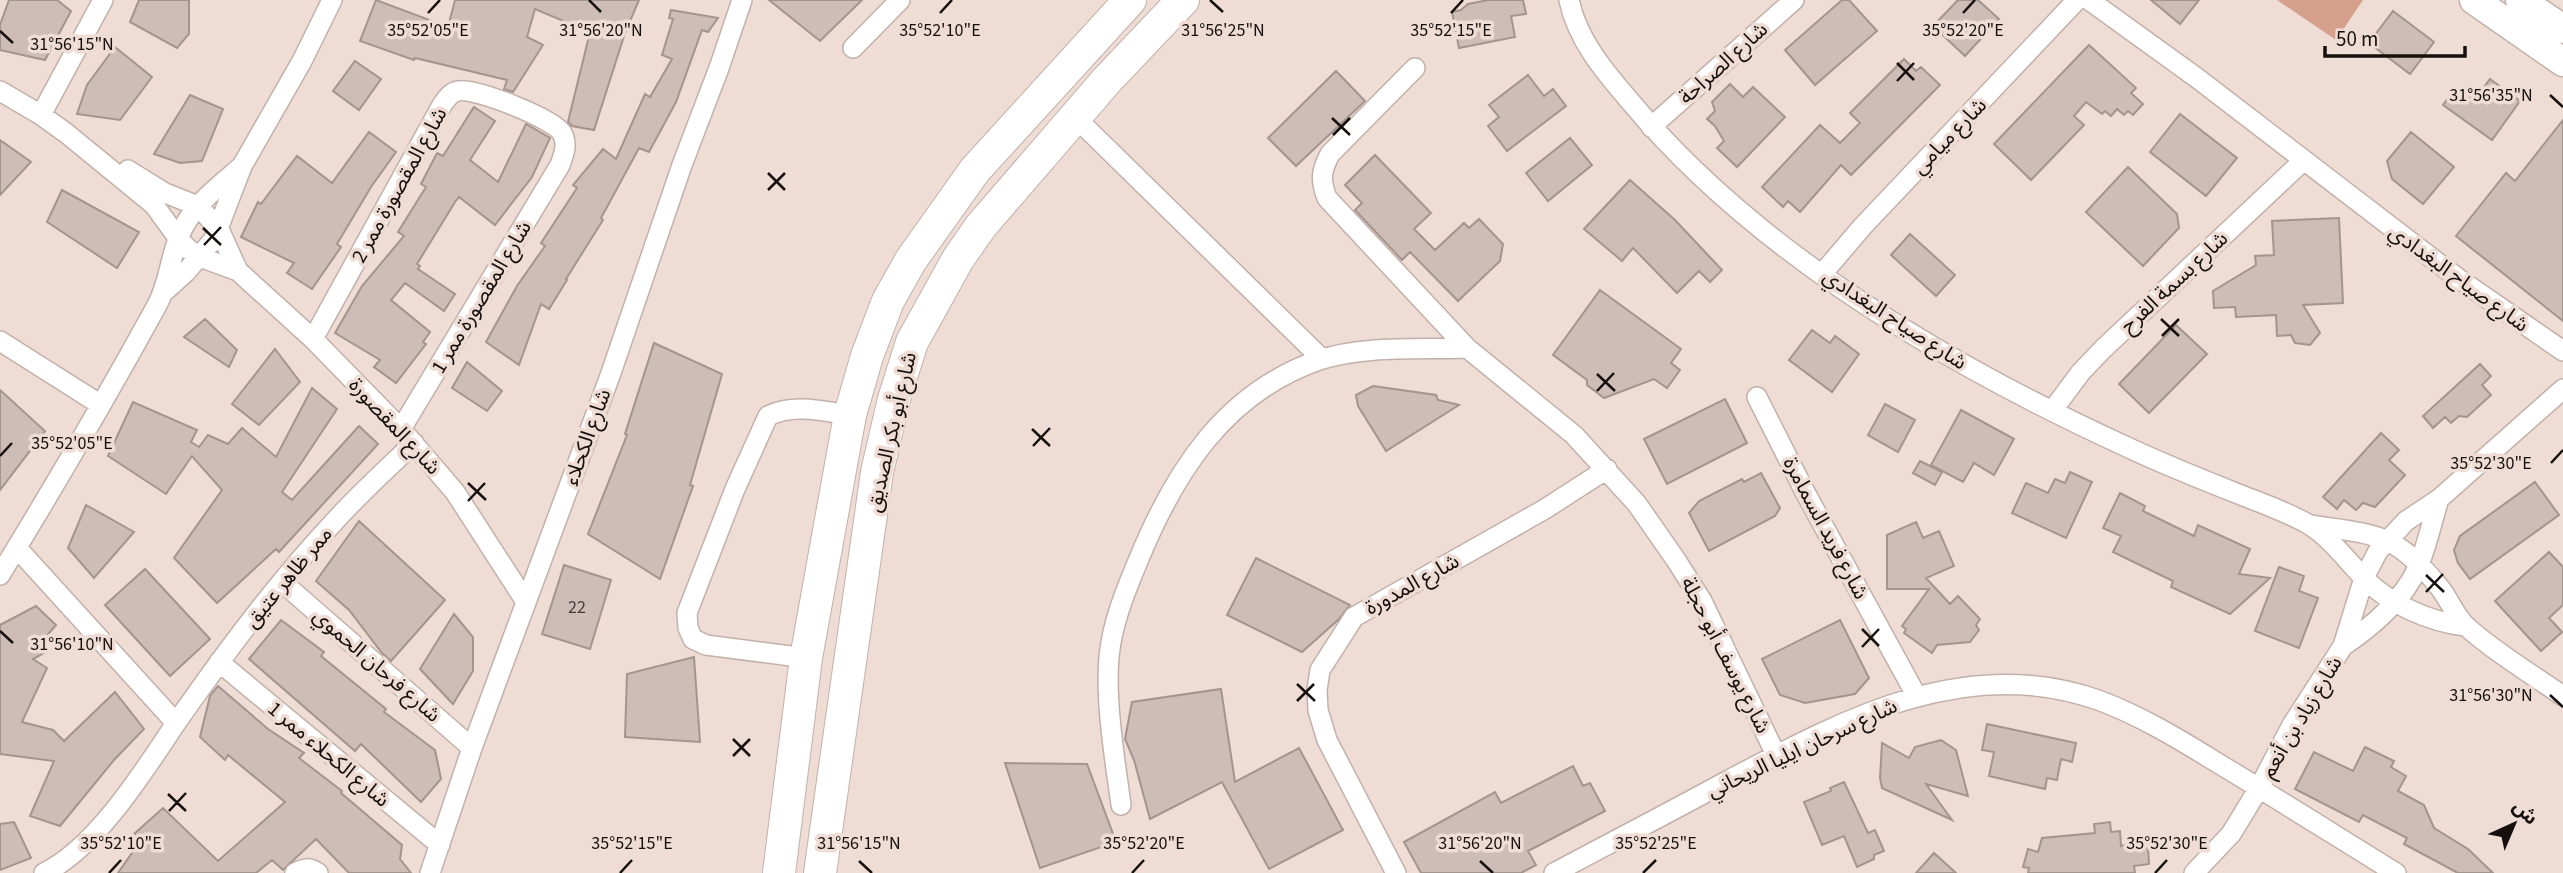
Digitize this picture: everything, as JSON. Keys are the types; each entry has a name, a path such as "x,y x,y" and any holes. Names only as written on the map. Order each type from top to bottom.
{"main road":[{"name":"شارع أبو بكر الصديق","path":"779,873 806,658 850,415 867,356 888,301 911,260 975,170 1130,0"},
{"name":"شارع أبو بكر الصديق","path":"820,873 877,472 894,399 912,342 965,248 1026,172 1183,0"},
{"path":"2474,0 2563,62"},
{"path":"2520,0 2563,29"}],"street":[{"path":"41,115 103,0"},
{"path":"0,575 166,290 200,257 219,229 242,166 302,61 332,0"},
{"name":"شارع الكحلاء","path":"430,873 472,748 611,373 742,0"},
{"path":"853,48 900,0"},
{"name":"شارع صياح البغدادي","path":"1569,0 1586,42 1604,71 1651,127 1716,189 1822,274 1924,341 2052,411 2128,448 2310,525 2372,534 2387,540 2419,563 2451,602 2465,626"},
{"name":"شارع الصراحة","path":"1651,127 1794,0"},
{"name":"شارع ميامي","path":"1822,274 1872,217 2077,0"},
{"name":"شارع صياح البغدادي","path":"2089,0 2197,78 2459,279 2563,351"},
{"name":"شارع يوسف أبو حجلة","path":"1415,68 1338,144 1325,163 1321,179 1332,205 1387,260 1467,348 1556,419 1607,469 1637,505 1687,575 1702,601 1776,755"},
{"name":"شارع المقصورة ممر 2","path":"313,340 450,94 465,90 482,94 555,125 565,140 560,165"},
{"path":"0,91 165,193 198,206"},
{"path":"1075,117 1322,359"},
{"name":"شارع المقصورة","path":"66,133 154,205 178,238 200,257 238,271 313,340 408,436 455,492 526,602"},
{"name":"شارع بسمة الفرح","path":"2052,411 2066,390 2103,349 2304,160"},
{"name":"شارع المقصورة ممر 1","path":"408,436 560,165"},
{"path":"166,290 184,223 198,206 242,166"},
{"name":"شارع المقصورة","path":"198,206 219,229 238,271"},
{"path":"0,342 101,405"},
{"path":"1121,805 1115,765 1109,658 1115,622 1147,539 1185,468 1211,433 1233,410 1272,382 1322,359 1374,351 1467,348"},
{"name":"شارع زياد بن أنعم","path":"2194,873 2231,834 2292,725 2343,646 2372,559 2387,540 2418,511 2439,499 2563,389"},
{"name":"شارع فريد السمامرة","path":"1757,397 1806,494 1916,695"},
{"path":"806,658 706,645 693,639 688,628 687,612 768,416 796,408 850,415"},
{"name":"ممر ظاهر عتيق","path":"44,873 66,859 96,831 133,785 219,662 282,582 408,436"},
{"name":"شارع المدورة","path":"1396,873 1328,740 1318,710 1320,670 1354,617 1545,509 1607,469"},
{"name":"شارع زياد بن أنعم","path":"2343,646 2368,628 2409,582 2419,563 2439,499"},
{"name":"شارع صياح البغدادي","path":"2310,525 2379,592 2439,620 2465,626"},
{"path":"17,548 176,723"},
{"name":"شارع فرحان الحموي","path":"282,582 472,748"},
{"path":"2465,626 2563,696"},
{"name":"شارع الكحلاء ممر 1","path":"219,662 440,845"},
{"name":"شارع سرحان ايليا الريحاني","path":"1554,873 1776,755 1874,710 1916,695 1993,686 2046,688 2072,693 2129,713 2259,788 2396,873"},
{"path":"295,873 303,869 313,869 318,873"}],"shaded area":[{"path":"2277,0 2363,0 2336,40"}],"building":[{"path":"9,0 57,0 71,11 45,60 0,50 0,25"},
{"path":"139,0 189,0 189,34 177,48 130,22"},
{"path":"376,0 448,27 455,0 639,0 625,33 594,130 572,126 568,122 590,32 535,9 527,37 543,45 513,92 504,89 507,80 415,58 414,60 360,41"},
{"path":"769,0 862,0 820,41"},
{"path":"1488,0 1523,0 1526,14 1511,16 1515,37 1459,48 1452,12 1461,10 1468,4"},
{"path":"1842,0 1849,0 1877,31 1815,85 1785,50"},
{"path":"1958,0 1978,0 1999,19 1965,56 1933,26"},
{"path":"2151,0 2199,0 2180,24"},
{"path":"671,10 718,18 708,32 702,30 676,102 649,152 639,148 601,218 603,220 549,309 541,304 519,365 486,342 517,286 545,246 541,243 577,188 573,185 603,149 616,159 645,94 650,97 672,59 662,55 673,19 669,18"},
{"path":"2393,11 2434,42 2410,74 2369,43"},
{"path":"2089,45 2136,88 2131,93 2143,104 2133,115 2128,111 2124,115 2117,109 2111,116 2105,111 2102,114 2086,102 2074,116 2084,125 2031,180 1994,144"},
{"path":"115,47 152,77 120,120 77,114 87,85"},
{"path":"1904,59 1916,71 1921,67 1940,85 1851,175 1841,165 1800,212 1788,201 1783,207 1762,187 1820,125 1840,143 1860,123 1850,113"},
{"path":"355,61 381,79 359,110 333,91"},
{"path":"1336,71 1365,101 1296,166 1268,138"},
{"path":"1528,75 1544,96 1553,89 1566,106 1507,151 1488,126 1499,117 1489,105"},
{"path":"2490,79 2520,101 2492,140 2443,105 2453,91 2460,97 2468,86 2479,94"},
{"path":"1730,84 1743,97 1753,87 1785,117 1737,167 1717,148 1724,141 1707,119 1715,111 1712,102"},
{"path":"190,95 223,109 202,161 180,163 154,154"},
{"path":"474,107 495,121 470,160 498,182 526,124 550,138 532,177 495,225 459,197 417,264 420,266 418,269 455,294 444,311 405,283 391,300 430,332 423,342 426,344 396,383 374,367 380,360 335,333 362,286 404,236 398,232 426,187 421,184 437,153 443,156"},
{"path":"2180,114 2237,158 2206,196 2150,152"},
{"path":"2563,120 2563,321 2456,236 2506,173 2515,181"},
{"path":"369,132 396,152 371,187 337,244 341,247 312,289 287,273 294,263 241,237 258,202 261,204 297,156 332,183"},
{"path":"2411,132 2454,167 2423,204 2392,179 2387,161"},
{"path":"1570,138 1592,165 1548,201 1526,173"},
{"path":"0,140 31,162 0,195"},
{"path":"1375,155 1431,213 1414,229 1435,250 1464,223 1469,228 1479,219 1503,244 1500,261 1458,301 1410,252 1402,260 1355,210 1362,203 1345,185"},
{"path":"2128,167 2177,214 2179,228 2143,266 2086,212"},
{"path":"1630,180 1675,220 1722,270 1710,282 1699,271 1677,293 1633,248 1622,261 1584,229"},
{"path":"62,190 139,232 117,268 47,222"},
{"path":"2339,218 2343,303 2303,305 2320,333 2310,345 2295,343 2291,335 2277,336 2276,315 2236,317 2235,307 2214,308 2213,291 2256,265 2255,256 2274,255 2272,221"},
{"path":"1910,234 1955,275 1936,296 1891,255"},
{"path":"1600,290 1681,349 1671,363 1680,370 1667,388 1654,379 1604,398 1587,385 1587,380 1553,355"},
{"path":"205,319 237,350 229,367 184,337"},
{"path":"2176,325 2207,354 2149,413 2119,384"},
{"path":"1812,330 1830,343 1835,336 1859,354 1832,392 1789,360"},
{"path":"654,343 722,374 690,485 693,486 660,579 588,534 627,435 625,434"},
{"path":"275,349 300,382 259,425 232,404"},
{"path":"467,362 502,391 487,411 452,388"},
{"path":"2480,364 2491,376 2482,385 2491,395 2467,417 2459,416 2451,423 2445,417 2433,428 2423,416"},
{"path":"1373,386 1436,395 1438,400 1459,405 1386,451 1358,406 1356,395"},
{"path":"312,388 337,409 282,492 292,500 359,426 378,444 279,552 276,549 217,603 174,558 222,490 192,456 166,494 108,456 133,402 197,430 191,442 199,447 208,435 228,444 242,428 276,457"},
{"path":"0,390 45,431 0,490"},
{"path":"1725,399 1747,443 1667,484 1644,439"},
{"path":"1885,404 1915,420 1898,452 1868,435"},
{"path":"1961,410 2014,439 1994,475 1974,463 1963,482 1931,465"},
{"path":"2381,433 2399,450 2389,460 2405,475 2375,507 2363,503 2356,510 2344,500 2337,509 2323,497"},
{"path":"1920,461 1942,472 1935,485 1913,473"},
{"path":"2070,472 2092,482 2066,538 2012,513 2026,483 2048,493 2055,479 2065,483"},
{"path":"1761,473 1780,508 1775,516 1709,551 1689,513 1699,501 1742,479 1744,482"},
{"path":"2535,482 2559,515 2470,579 2458,563 2454,550 2460,536"},
{"path":"2120,493 2145,506 2143,511 2194,536 2198,525 2250,549 2239,574 2270,578 2230,614 2171,587 2173,581 2113,552 2121,536 2103,528"},
{"path":"86,505 134,532 94,578 68,548"},
{"path":"359,521 445,600 391,661 349,610 316,581"},
{"path":"1916,522 1923,538 1939,531 1954,566 1926,578 1950,604 1958,596 1980,619 1976,625 1979,630 1970,642 1937,645 1932,653 1904,633 1906,629 1902,626 1929,589 1887,589 1887,535"},
{"path":"2549,552 2563,567 2563,605 2549,618 2562,632 2541,651 2495,601"},
{"path":"1256,558 1350,605 1338,620 1302,652 1227,615"},
{"path":"564,565 611,580 590,649 542,634"},
{"path":"2279,567 2304,576 2299,591 2318,598 2299,648 2255,631"},
{"path":"145,569 210,639 170,676 105,605"},
{"path":"36,606 56,625 38,646 44,653 33,659 47,668 22,722 53,730 64,741 115,692 144,729 114,760 60,826 30,816 54,761 0,754 0,625"},
{"path":"454,614 473,637 473,671 453,704 420,669"},
{"path":"281,620 324,652 321,656 386,709 384,712 435,750 441,779 421,802 361,744 355,751 249,659"},
{"path":"1840,620 1869,678 1855,694 1805,703 1780,695 1762,659"},
{"path":"694,657 700,742 625,737 627,674"},
{"path":"218,686 268,729 304,753 299,758 342,791 341,793 402,845 400,859 411,873 349,873 316,839 283,870 272,860 256,873 118,873 141,840 134,834 163,808 218,861 285,802 228,755 225,760 200,737 210,696"},
{"path":"1221,689 1235,782 1299,748 1343,830 1269,869 1222,782 1150,819 1134,760 1125,739 1132,702"},
{"path":"1987,724 2076,743 2072,762 2061,759 2057,780 2047,778 2045,789 1989,776 1994,752 1982,750"},
{"path":"1941,740 1956,750 1968,796 1926,784 1952,820 1882,788 1880,778 1882,743 1909,758 1915,747"},
{"path":"2365,747 2394,761 2391,767 2406,776 2398,791 2424,805 2434,828 2468,849 2493,873 2458,873 2404,844 2407,838 2363,815 2359,822 2295,789 2314,752 2353,771"},
{"path":"1005,763 1087,764 1116,842 1040,868"},
{"path":"1573,766 1583,786 1590,783 1605,811 1528,851 1536,865 1521,873 1421,873 1404,842 1495,792 1501,803"},
{"path":"1844,782 1868,833 1875,830 1884,851 1857,867 1844,836 1822,845 1804,802 1831,791 1830,788"},
{"path":"14,822 31,858 0,870 0,824"},
{"path":"2110,822 2111,832 2120,831 2121,846 2132,844 2133,850 2148,848 2149,864 2134,866 2135,873 2028,873 2029,868 2023,867 2028,849 2038,852 2042,838 2095,833 2094,824"},
{"path":"1934,853 1956,873 1916,873"}]}
